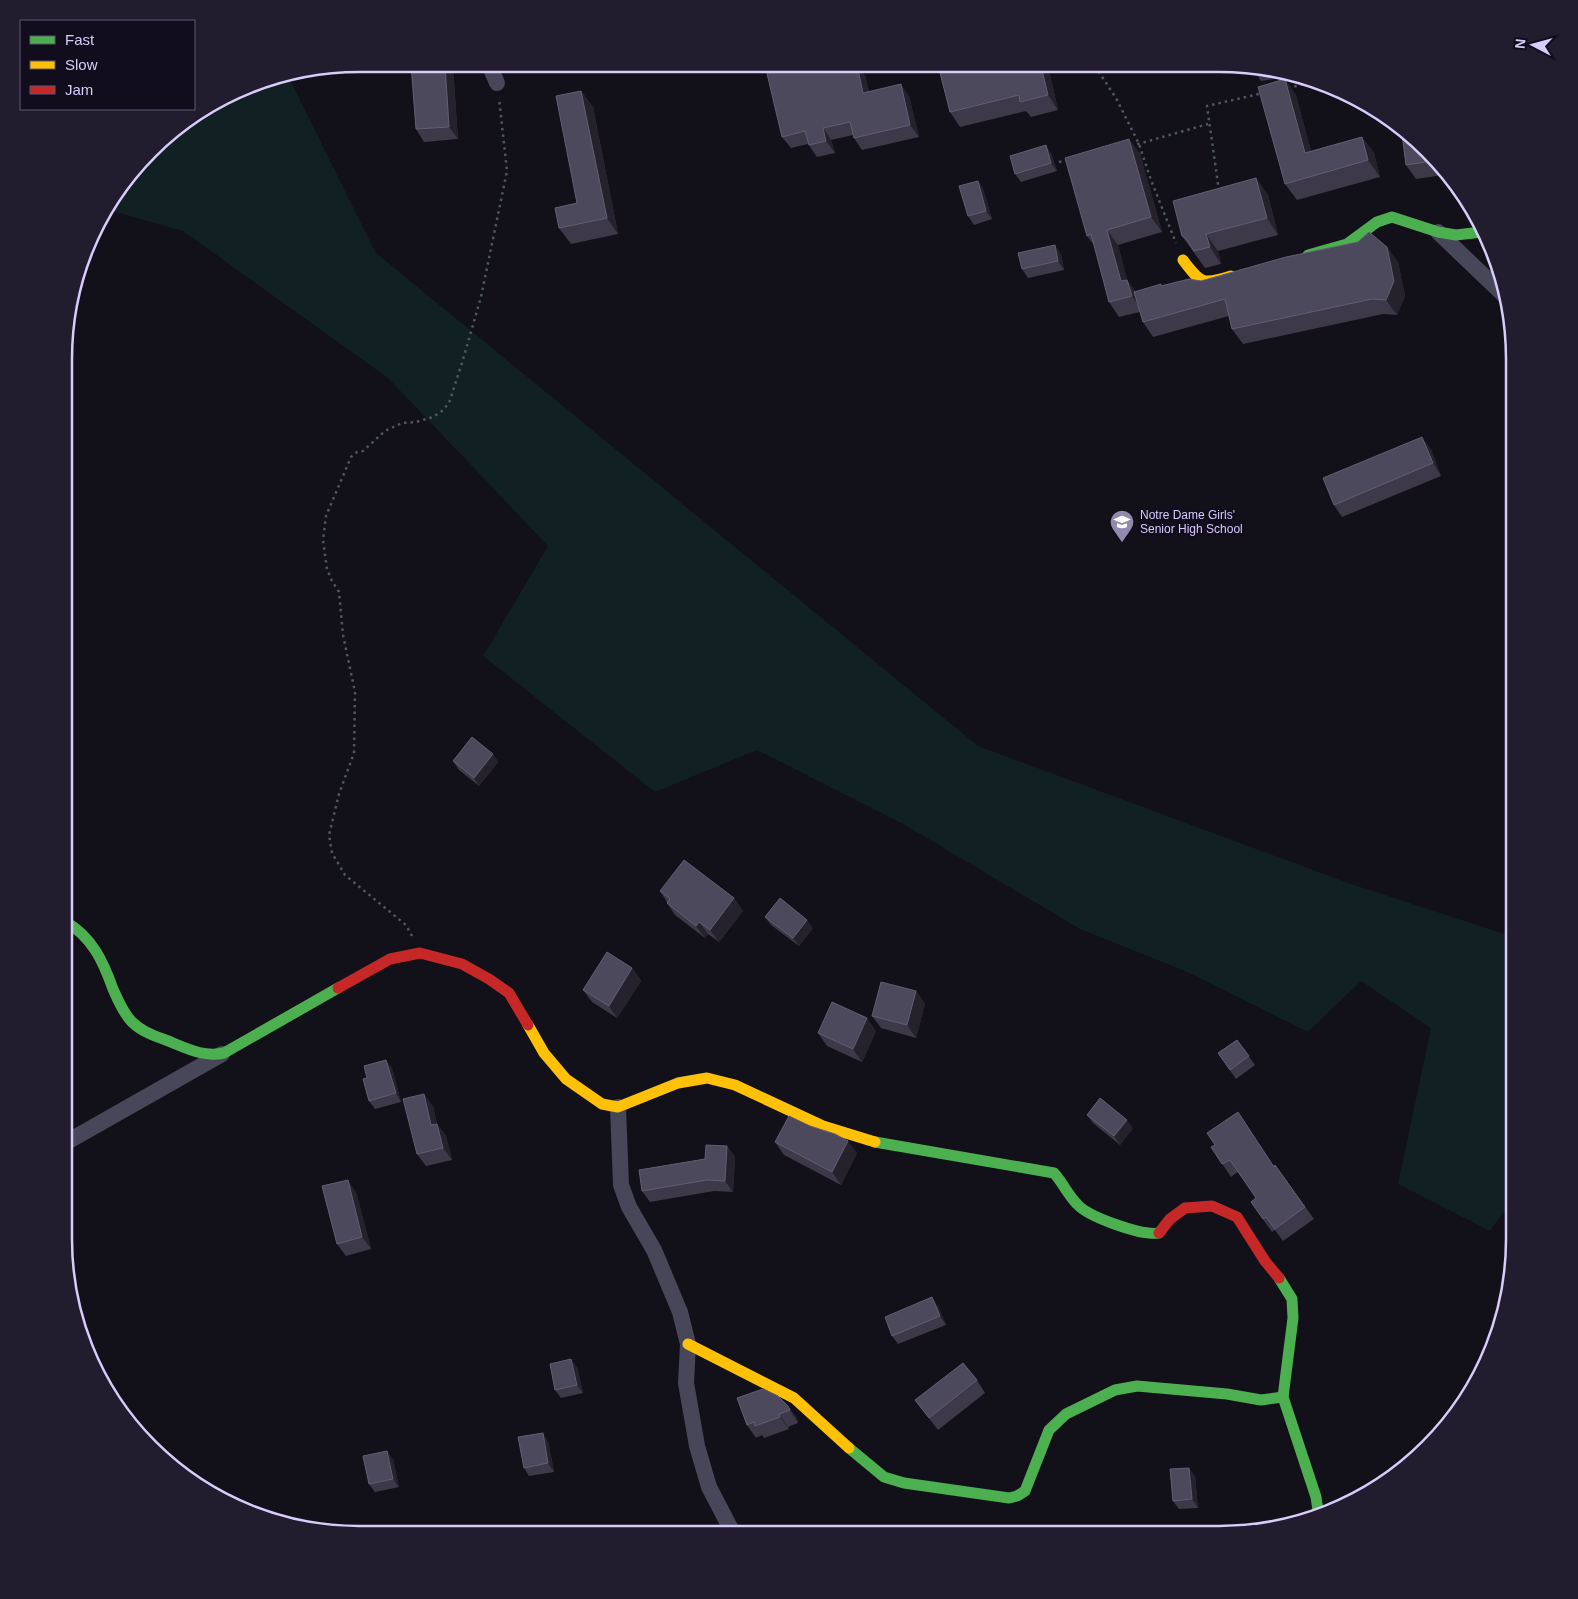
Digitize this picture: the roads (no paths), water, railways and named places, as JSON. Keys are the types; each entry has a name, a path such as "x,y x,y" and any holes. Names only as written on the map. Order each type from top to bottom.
{"street":[{"path":"492,72 497,84"},
{"path":"1299,257 1347,244 1377,222 1392,217 1438,232 1456,235 1476,233"},
{"path":"1438,232 1497,288"},
{"path":"1184,260 1196,279 1208,283 1244,272"},
{"path":"72,925 91,941 101,959 124,1013 133,1024 149,1033 202,1055 212,1056 224,1053"},
{"path":"72,1140 390,959 420,953 462,964 509,993 544,1053 566,1079 602,1104 618,1107 678,1083 707,1078 735,1085 823,1126 877,1143 1054,1174 1060,1179 1076,1204 1085,1212 1144,1233 1160,1233 1170,1219 1184,1208 1212,1206 1237,1217 1292,1299 1293,1318 1283,1397 1316,1497 1318,1509"},
{"path":"618,1107 621,1185 630,1207 654,1250 680,1312 688,1344 686,1383 697,1446 709,1487 729,1526"},
{"path":"688,1344 794,1398 862,1460 884,1477 904,1483 1009,1498 1017,1496 1025,1490 1049,1430 1066,1414 1115,1390 1137,1386 1228,1394 1261,1400 1283,1397"}],"place":[{"name":"Notre Dame Girls' Senior High School","path":"1122,543"}]}
